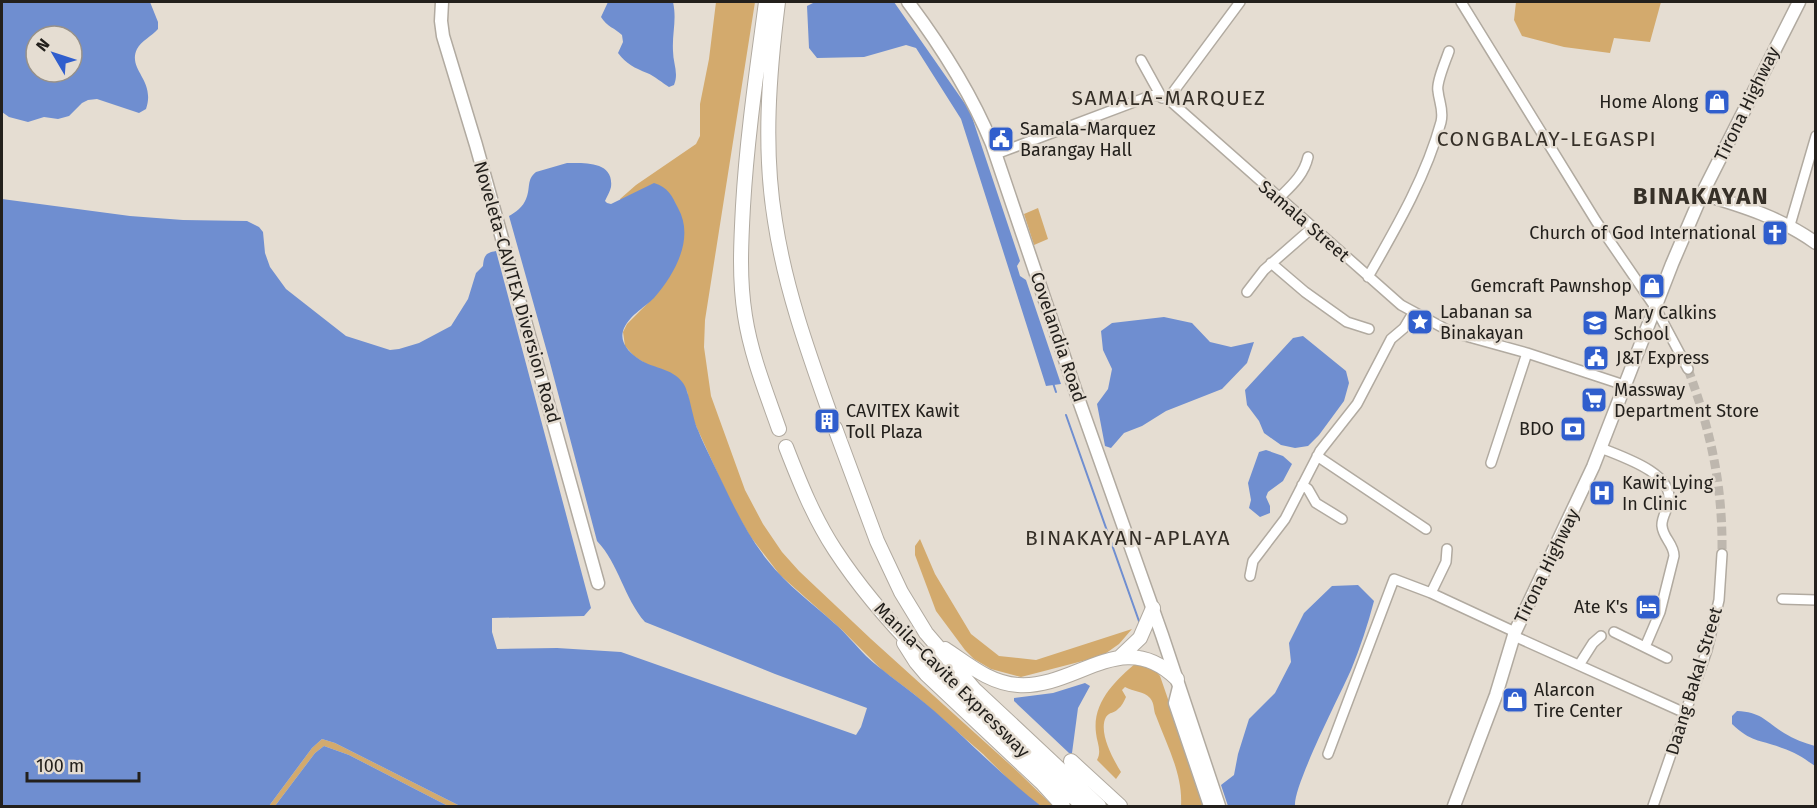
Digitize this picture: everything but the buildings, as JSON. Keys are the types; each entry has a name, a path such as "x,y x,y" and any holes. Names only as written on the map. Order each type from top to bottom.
{"highway":[{"path":"766,2 749,132 741,244 741,278 750,341 779,429"},
{"path":"778,2 769,89 772,203 791,296 829,411"},
{"name":"Manila–Cavite Expressway","path":"835,428 885,561 908,604 932,641 974,689 1064,772"},
{"name":"Manila–Cavite Expressway","path":"786,447 806,497 827,538 860,586 894,626 983,713 1064,772"},
{"path":"1120,657 1140,638 1153,608"},
{"path":"894,626 910,654 927,675 1063,805"},
{"path":"932,641 987,676 1016,685 1045,682 1120,657 1134,656 1149,659 1163,666 1178,683"},
{"path":"1064,772 1083,807"},
{"path":"1064,772 1099,807"},
{"path":"1064,772 1120,807"}],"main road":[{"name":"Noveleta-CAVITEX Diversion Road","path":"442,2 443,36 476,145 598,582"},
{"name":"Covelandia Road","path":"908,2 960,78 980,115 996,154 1220,807"},
{"name":"Tirona Highway","path":"1454,807 1496,695 1514,634 1580,499 1702,194 1799,2"},
{"path":"1702,194 1751,209 1790,225 1815,243"},
{"name":"Covelandia Road","path":"1178,683 1175,703 1210,807"}],"street":[{"path":"1165,99 1240,2"},
{"path":"1461,2 1596,221 1655,307 1688,369"},
{"path":"1368,277 1406,209 1442,120 1443,106 1437,89 1449,51"},
{"path":"1142,60 1165,99"},
{"path":"996,154 1150,96 1155,95 1165,99"},
{"name":"Samala Street","path":"1165,99 1368,277 1413,313 1451,332 1527,353 1624,385"},
{"path":"1790,225 1815,136"},
{"path":"1279,198 1301,175 1308,158"},
{"path":"1247,292 1271,263 1312,228"},
{"path":"1271,263 1305,292 1347,322 1369,328"},
{"path":"1250,576 1253,561 1279,529 1317,456 1357,404 1391,339 1404,328 1413,313"},
{"path":"1491,463 1527,353"},
{"path":"1601,448 1654,472 1668,489 1669,501 1661,524 1662,530 1674,549 1674,556 1660,612 1645,647"},
{"path":"1317,456 1426,529"},
{"path":"1302,485 1308,489 1316,503 1342,519"},
{"path":"1431,593 1446,562 1447,549"},
{"name":"Daang Bakal Street","path":"1653,807 1713,626 1719,600 1722,554"},
{"path":"1328,754 1393,580 1431,593 1685,713"},
{"path":"1782,599 1815,600"},
{"path":"1614,632 1667,658"},
{"path":"1579,664 1593,643 1601,636"}],"shaded area":[{"path":"716,2 755,2 705,320 704,347 711,396 745,490 763,524 782,552 799,571 1053,806 1041,806 1023,794 983,754 915,695 882,670 842,630 780,575 750,536 732,505 692,417 687,391 634,356 625,346 623,332 627,324 653,298 620,199 636,185 696,144 700,136 700,104 709,59"},
{"path":"1516,2 1661,2 1650,42 1614,38 1610,53 1564,47 1522,36 1514,20"},
{"path":"1038,208 1048,239 1034,245 1024,214"},
{"path":"920,539 935,574 971,634 999,656 1036,660 1132,629 1119,644 1102,656 1021,677 991,669 974,659 965,650 936,611 915,555 915,546"},
{"path":"1137,662 1156,671 1160,676 1205,806 1181,806 1181,794 1173,760 1155,714 1153,702 1145,694 1125,687 1122,690 1126,697 1122,705 1106,717 1105,738 1121,772 1116,779 1097,760 1098,711 1114,684"},
{"path":"322,739 335,743 460,806 448,806 349,755 324,746 315,753 275,806 269,806 312,748"}],"water":[{"path":"2,2 150,2 158,22 158,29 139,46 135,56 138,70 147,90 146,109 139,113 97,99 82,103 69,116 58,119 44,117 28,122 9,117 2,112"},
{"path":"608,2 673,2 675,15 673,51 676,76 674,85 669,87 631,65 618,53 623,42 622,35 601,17"},
{"path":"815,2 894,2 970,111 1020,261 1017,266 1020,276 1026,280 1061,384 1046,386 961,119 916,48 906,45 864,57 817,58 809,48 807,6"},
{"path":"567,163 597,165 608,172 611,187 605,201 607,203 611,204 654,183 666,190 678,208 683,219 684,231 680,255 675,267 654,298 625,326 623,339 628,349 636,357 673,374 683,383 703,442 738,514 759,550 783,578 838,627 866,656 931,708 1041,806 460,806 335,743 322,739 312,748 269,806 2,806 2,199 130,216 247,221 259,227 263,232 265,253 270,267 286,289 346,336 390,350 419,343 451,326 468,299 476,273 483,266 486,256 496,251 591,608 584,616 492,618 492,632 497,649 557,648 621,652 856,735 867,708 645,622 638,613 611,560 597,541 509,216 525,202 531,178 536,172"},
{"path":"1164,317 1192,323 1210,342 1231,347 1254,342 1247,363 1222,389 1166,411 1142,426 1124,433 1111,448 1105,446 1097,404 1108,389 1112,369 1103,350 1101,331 1112,323"},
{"path":"1303,336 1346,371 1349,383 1344,401 1319,435 1308,446 1295,448 1281,445 1264,433 1259,421 1247,405 1245,390 1293,338"},
{"path":"1266,450 1283,456 1292,464 1283,481 1268,492 1266,497 1270,513 1260,517 1249,508 1251,500 1248,483 1259,452"},
{"path":"1358,585 1374,601 1372,610 1351,670 1301,780 1295,806 1228,806 1221,785 1234,775 1249,719 1275,693 1291,662 1289,643 1304,613 1332,586"},
{"path":"1085,683 1090,686 1078,708 1072,753 1069,753 1014,701 1014,698 1053,693"},
{"path":"1737,711 1752,713 1799,741 1815,746 1815,766 1791,752 1745,734 1732,724 1732,716"},
{"path":"324,746 349,755 448,806 275,806 315,753"}],"waterway":[{"path":"1053,383 1056,392"},
{"path":"1066,415 1140,624"}],"tunnel":[{"path":"1688,369 1714,460 1720,505 1722,554"}],"place":[{"name":"Home Along","path":"1717,102"},
{"name":"Samala-Marquez Barangay Hall","path":"1001,139"},
{"name":"Church of God International","path":"1775,233"},
{"name":"Gemcraft Pawnshop","path":"1652,286"},
{"name":"Labanan sa Binakayan","path":"1420,322"},
{"name":"Mary Calkins School","path":"1595,323"},
{"name":"J&T Express","path":"1596,358"},
{"name":"Massway Department Store","path":"1594,400"},
{"name":"CAVITEX Kawit Toll Plaza","path":"827,421"},
{"name":"BDO","path":"1573,429"},
{"name":"Kawit Lying In Clinic","path":"1602,493"},
{"name":"Ate K's","path":"1648,607"},
{"name":"Alarcon Tire Center","path":"1515,700"}],"district":[{"name":"SAMALA-MARQUEZ","path":"1169,98"},
{"name":"CONGBALAY-LEGASPI","path":"1547,139"},
{"name":"BINAKAYAN","path":"1701,196"},
{"name":"BINAKAYAN-APLAYA","path":"1128,538"}]}
